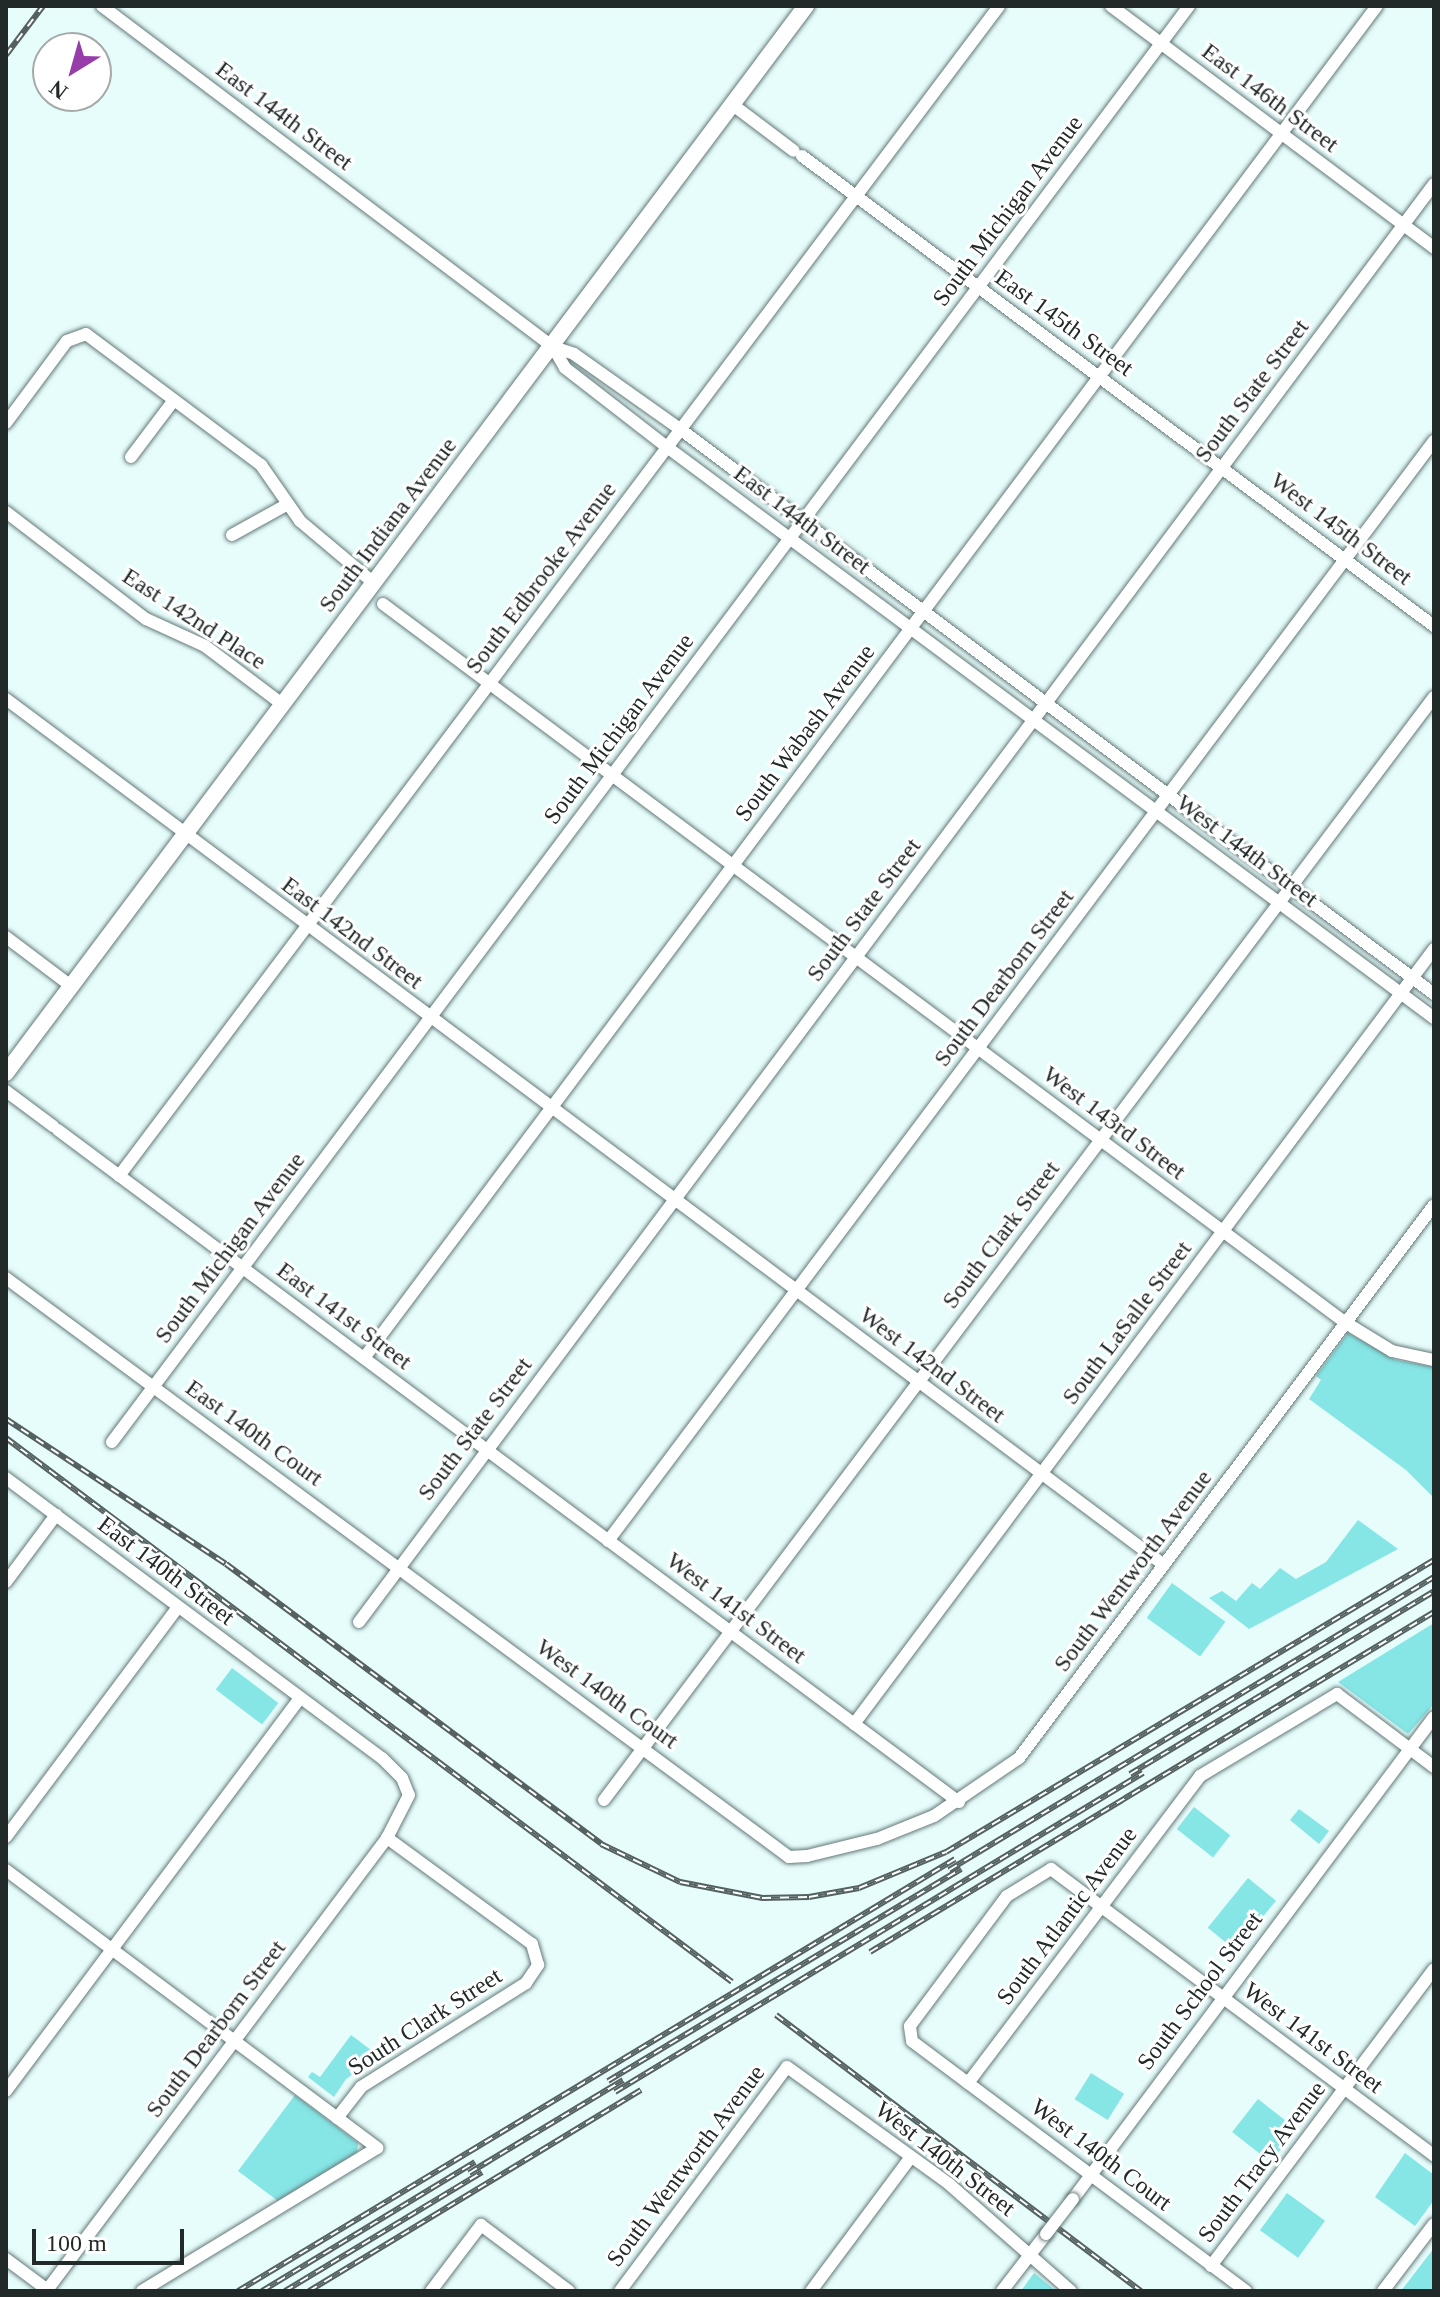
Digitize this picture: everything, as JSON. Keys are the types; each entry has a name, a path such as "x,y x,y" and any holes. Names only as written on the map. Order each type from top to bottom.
{"main road":[{"name":"South Indiana Avenue","path":"6,1073 806,6"}],"street":[{"name":"East 144th Street","path":"102,6 553,347 574,354 680,429 1046,704"},
{"name":"South Edbrooke Avenue","path":"119,1176 999,6"},
{"name":"East 146th Street","path":"1111,6 1434,248"},
{"name":"South Michigan Avenue","path":"112,1442 1189,6"},
{"name":"South Wabash Avenue","path":"364,1358 1377,6"},
{"name":"East 145th Street","path":"733,105 1222,468"},
{"name":"South State Street","path":"359,1622 1434,184"},
{"path":"6,423 67,341 78,333 94,337 261,465 312,534 374,583"},
{"name":"East 144th Street","path":"553,347 565,368 1034,720"},
{"path":"131,457 174,400"},
{"name":"South Dearborn Street","path":"608,1541 1434,441"},
{"name":"West 145th Street","path":"1222,468 1434,626"},
{"path":"232,535 288,504"},
{"name":"East 142nd Place","path":"6,512 146,619 205,646 282,704"},
{"name":"West 143rd Street","path":"383,604 1346,1323"},
{"name":"South Clark Street","path":"604,1800 1434,697"},
{"name":"East 142nd Street","path":"6,699 674,1201"},
{"name":"West 144th Street","path":"1046,704 1434,994"},
{"name":"West 144th Street","path":"1034,720 1434,1018"},
{"path":"6,937 71,986"},
{"name":"South LaSalle Street","path":"854,1724 1434,949"},
{"name":"East 141st Street","path":"6,1091 487,1450"},
{"name":"West 142nd Street","path":"674,1201 1164,1565"},
{"name":"South Wentworth Avenue","path":"789,1857 877,1839 959,1802 1019,1758 1434,1205"},
{"name":"East 140th Court","path":"6,1278 399,1568"},
{"path":"1346,1323 1392,1351 1434,1360"},
{"name":"West 141st Street","path":"487,1450 959,1802"},
{"name":"East 140th Street","path":"6,1478 300,1698"},
{"path":"6,1582 56,1515"},
{"name":"West 140th Court","path":"399,1568 789,1857"},
{"path":"6,1837 178,1607"},
{"name":"South Atlantic Avenue","path":"968,2083 1200,1776 1337,1694 1410,1748"},
{"path":"6,2091 300,1698"},
{"name":"South Dearborn Street","path":"48,2290 387,1838 407,1803 408,1789 382,1758 300,1698"},
{"name":"South School Street","path":"1002,2291 1434,1717"},
{"path":"1410,1748 1434,1767"},
{"name":"South Clark Street","path":"337,2118 361,2087 526,1983 538,1965 532,1944 387,1838"},
{"name":"West 141st Street","path":"910,2026 1007,1896 1051,1869 1434,2156"},
{"path":"6,1870 377,2148 142,2291"},
{"name":"South Tracy Avenue","path":"1211,2266 1434,1969"},
{"name":"West 140th Court","path":"910,2026 912,2041 1246,2291"},
{"name":"South Wentworth Avenue","path":"620,2291 787,2067"},
{"name":"West 140th Street","path":"787,2067 911,2157 1030,2253 1071,2291"},
{"path":"811,2291 911,2157"},
{"path":"1383,2291 1434,2224"},
{"path":"431,2291 481,2225 569,2291"},
{"path":"6,2259 48,2290"}],"shaded area":[{"path":"1348,1333 1396,1360 1434,1367 1434,1498 1406,1470 1309,1399 1321,1380 1316,1376"},
{"path":"1358,1520 1398,1549 1249,1629 1209,1598 1222,1591 1236,1601 1252,1583 1260,1589 1280,1568 1296,1579 1326,1562"},
{"path":"1172,1583 1225,1622 1200,1657 1147,1618"},
{"path":"1434,1623 1434,1704 1408,1734 1338,1682"},
{"path":"232,1668 278,1703 262,1724 216,1690"},
{"path":"1194,1807 1230,1835 1213,1857 1177,1829"},
{"path":"1299,1809 1329,1831 1319,1844 1290,1820"},
{"path":"1248,1878 1276,1901 1236,1950 1208,1928"},
{"path":"351,2035 379,2056 346,2079 334,2097 308,2077 312,2072 320,2077"},
{"path":"1091,2073 1124,2094 1108,2120 1075,2099"},
{"path":"295,2095 358,2143 357,2153 278,2201 238,2171"},
{"path":"1258,2099 1297,2129 1271,2162 1232,2132"},
{"path":"1405,2153 1434,2175 1434,2200 1415,2226 1375,2197"},
{"path":"1287,2193 1325,2221 1298,2258 1260,2230"},
{"path":"1434,2248 1434,2291 1401,2291"},
{"path":"1034,2273 1056,2291 1021,2291"}],"railway":[{"path":"6,55 43,6"},
{"path":"6,1419 226,1564 601,1844 680,1882 762,1898 809,1897 859,1888 946,1852 1434,1560"},
{"path":"6,1438 732,1982"},
{"path":"949,1870 1434,1577"},
{"path":"1130,1774 1434,1591"},
{"path":"870,1952 1434,1612"},
{"path":"615,2092 1143,1773"},
{"path":"238,2291 955,1859"},
{"path":"608,2081 961,1869"},
{"path":"776,2015 1141,2291"},
{"path":"469,2173 623,2080"},
{"path":"309,2291 641,2090"},
{"path":"262,2291 475,2162"},
{"path":"285,2291 482,2172"}]}
